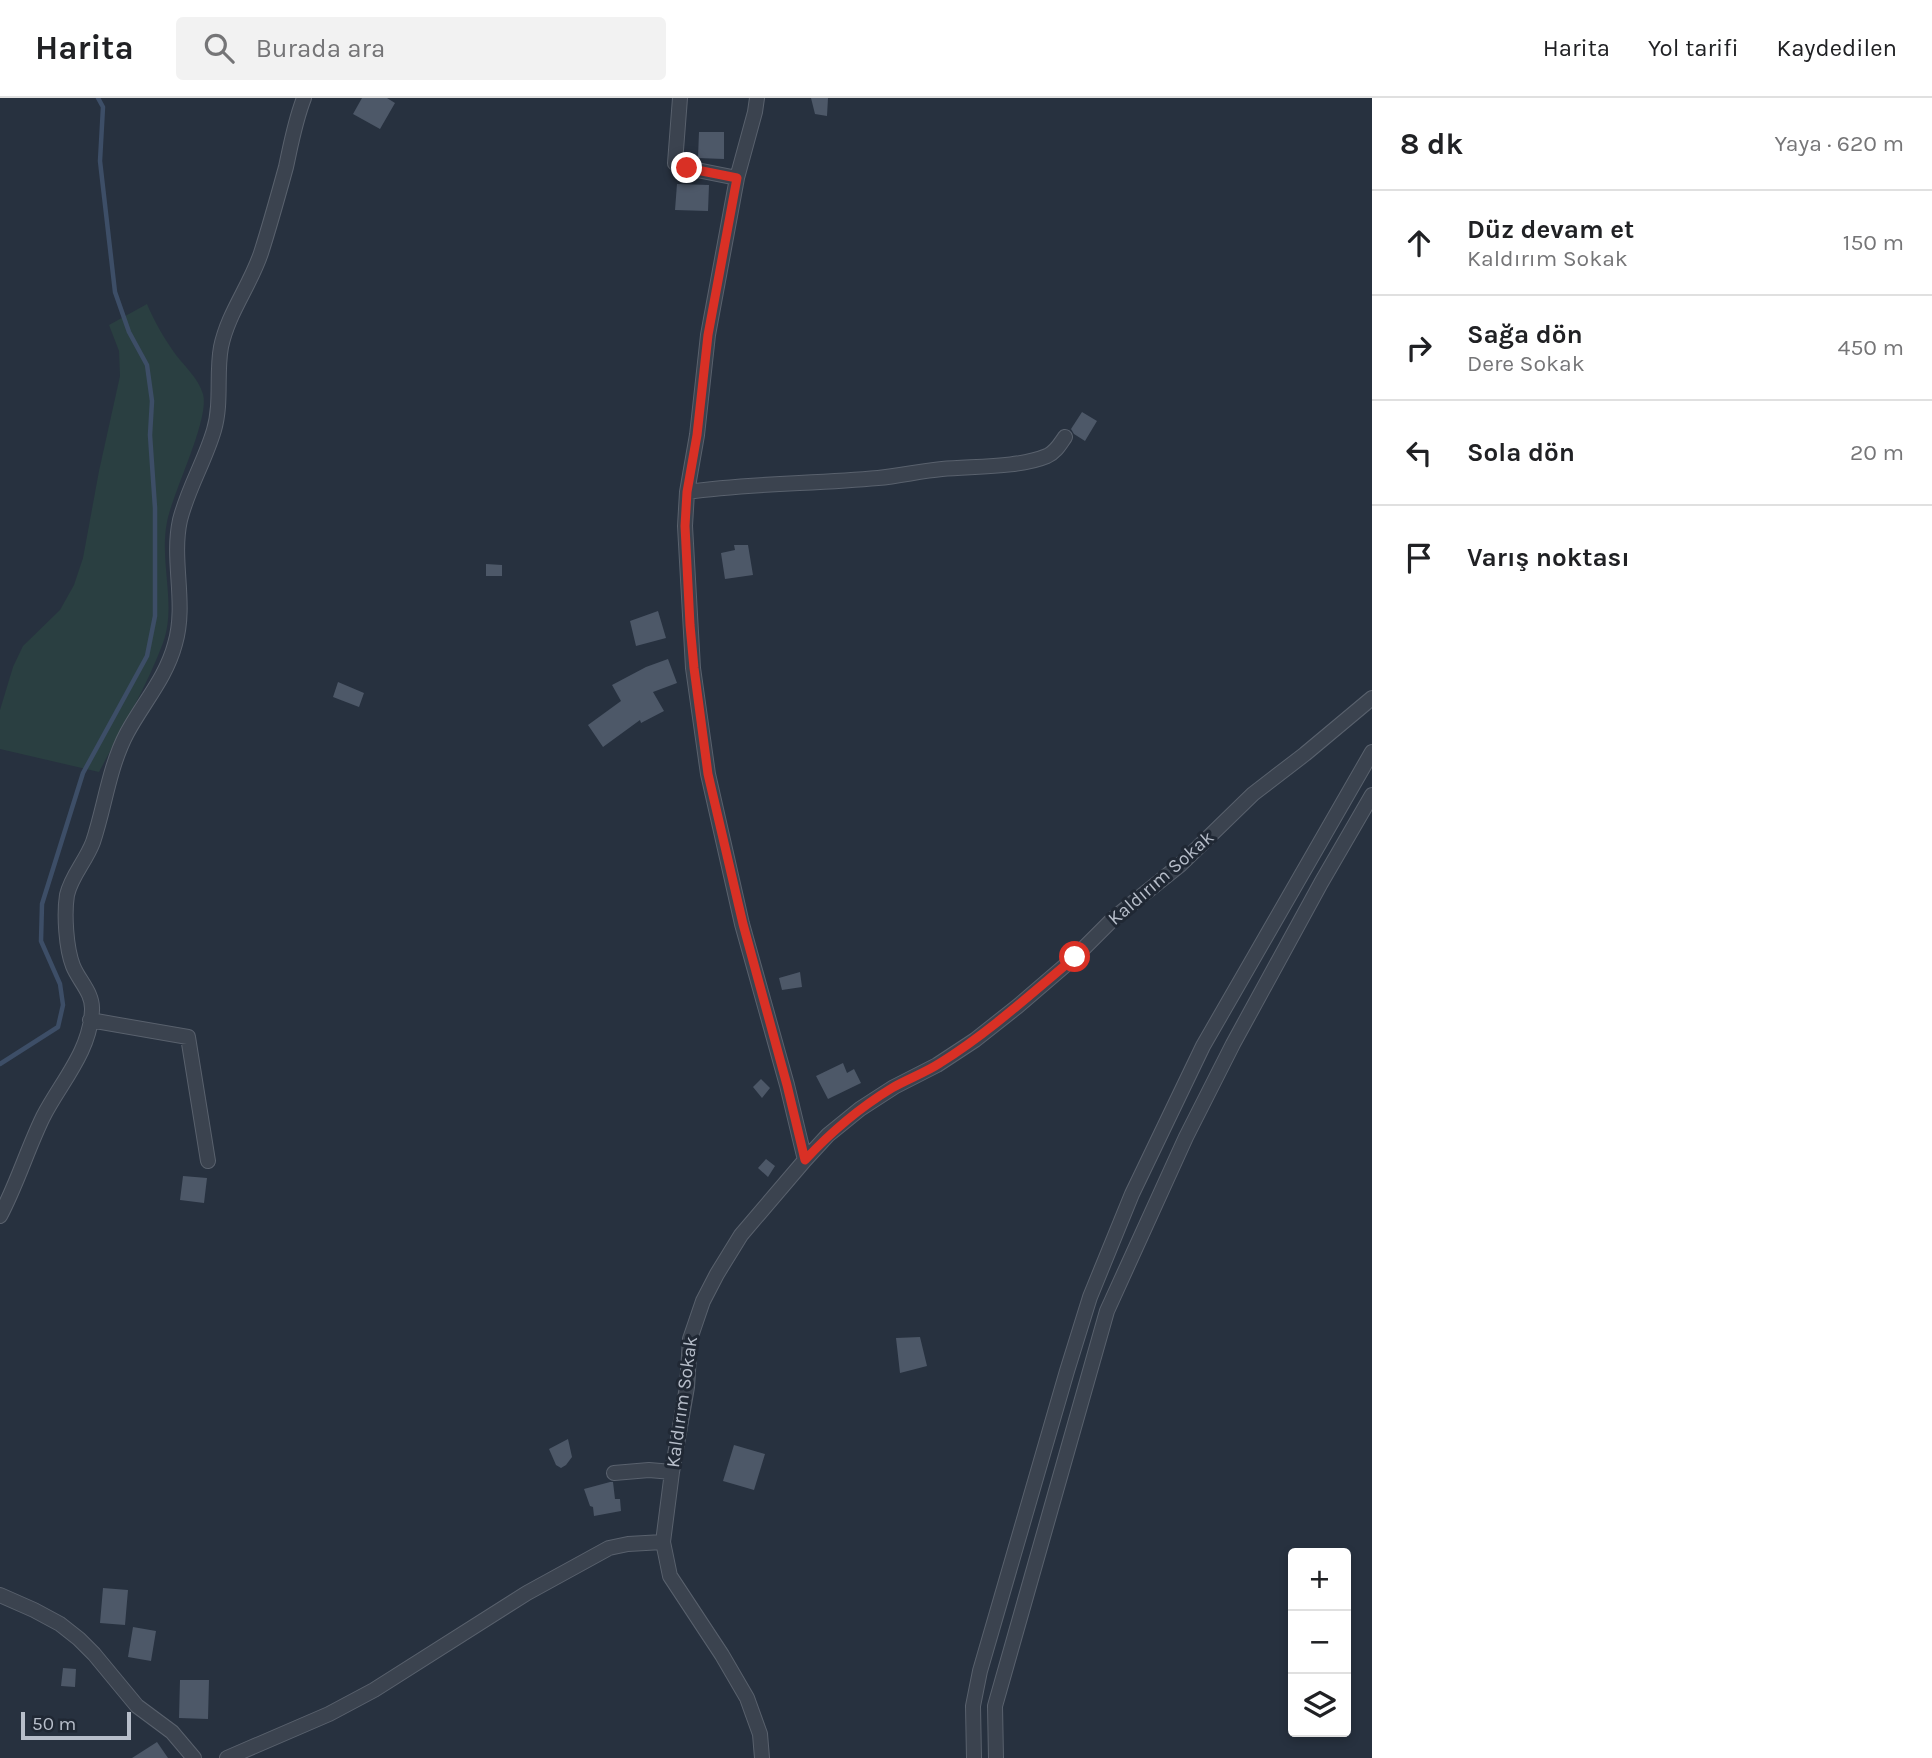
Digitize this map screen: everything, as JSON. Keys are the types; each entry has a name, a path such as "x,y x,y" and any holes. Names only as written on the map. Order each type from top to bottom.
{"street":[{"path":"0,1216 44,1117 85,1045 91,1000 72,965 66,913 67,895 93,841 117,756 134,720 161,680 175,646 180,612 176,545 180,520 190,487 213,434 225,331 259,258 304,98"},
{"path":"680,98 675,163 737,178"},
{"path":"757,98 737,178 708,335 685,526 693,657 708,774 743,924 805,1160"},
{"path":"687,492 725,487 880,478 940,469 1000,465 1049,455 1065,437"},
{"name":"Kaldırım Sokak","path":"762,1758 760,1734 747,1698 670,1576 663,1542 687,1387 690,1339 702,1301 716,1274 741,1235 828,1135 860,1109 894,1087 937,1065 975,1040 1018,1006 1075,957 1114,918 1180,865 1253,794 1372,698"},
{"path":"974,1758 973,1706 980,1671 1066,1371 1090,1297 1132,1194 1203,1046 1372,752"},
{"path":"996,1758 995,1706 1107,1311 1186,1137 1227,1056 1372,795"},
{"path":"90,1020 188,1037 208,1161"},
{"path":"614,1473 649,1470 672,1472"},
{"path":"227,1758 329,1714 374,1690 527,1593 609,1548 663,1542"},
{"path":"0,1595 60,1624 79,1639 137,1706 172,1732 194,1758"}],"green space":[{"path":"147,304 168,343 198,383 204,405 167,522 165,552 168,614 163,643 141,693 99,772 0,749 0,710 13,667 23,646 60,610 74,585 83,558 120,376 119,351 109,325"}],"building":[{"path":"362,98 387,98 395,103 380,129 353,114"},
{"path":"811,98 828,98 827,116 815,114"},
{"path":"699,132 724,132 724,159 698,158"},
{"path":"677,184 709,185 708,211 675,210"},
{"path":"1082,412 1097,421 1085,441 1071,429"},
{"path":"734,545 748,545 753,575 725,579 721,553 735,550"},
{"path":"486,564 502,565 502,576 486,576"},
{"path":"658,611 666,638 636,646 630,621"},
{"path":"668,659 677,683 653,692 664,711 641,723 640,720 603,747 588,725 621,701 612,685"},
{"path":"338,682 364,693 359,707 333,697"},
{"path":"800,972 802,987 782,990 779,978"},
{"path":"843,1063 847,1073 854,1069 861,1083 828,1099 816,1076"},
{"path":"761,1079 770,1088 762,1098 753,1087"},
{"path":"766,1159 775,1166 768,1177 758,1168"},
{"path":"183,1176 207,1178 204,1203 180,1200"},
{"path":"920,1337 927,1366 900,1373 896,1338"},
{"path":"568,1439 572,1457 561,1468 556,1465 549,1449"},
{"path":"734,1445 765,1454 754,1490 723,1481"},
{"path":"613,1482 615,1499 620,1499 621,1511 594,1516 593,1507 590,1506 584,1489"},
{"path":"103,1588 128,1590 125,1625 100,1623"},
{"path":"133,1627 156,1631 151,1661 128,1657"},
{"path":"63,1668 76,1669 75,1687 61,1686"},
{"path":"180,1680 209,1680 208,1719 179,1718"},
{"path":"157,1742 168,1758 132,1758"}],"waterway":[{"path":"0,1064 58,1027 63,1005 60,984 41,941 42,904 83,773 147,656 155,616 155,508 150,435 152,401 147,365 129,332 115,292 100,161 103,107 98,98"}],"route":[{"path":"687,168 737,178 708,335 693,467 687,492 685,526 694,668 708,774 743,924 805,1160 828,1135 860,1109 975,1040 1075,957"}]}
